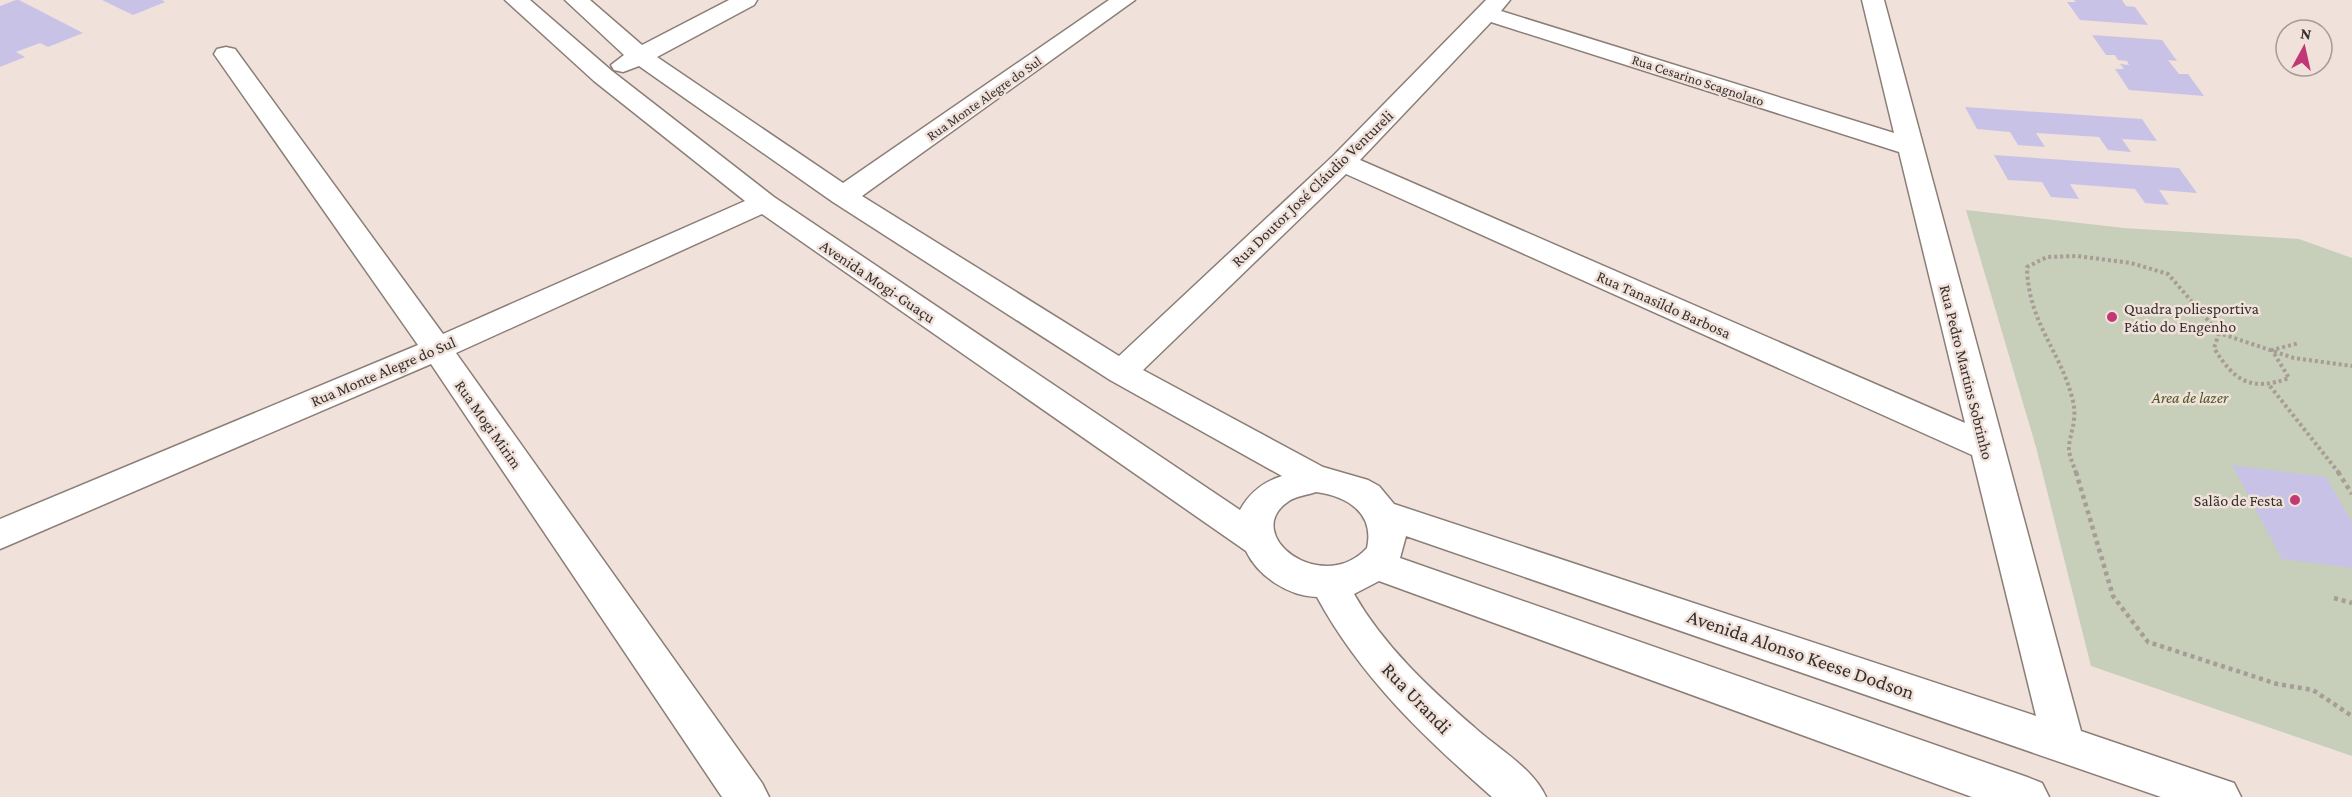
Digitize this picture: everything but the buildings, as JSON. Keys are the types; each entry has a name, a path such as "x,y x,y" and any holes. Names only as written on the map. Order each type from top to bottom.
{"street":[{"name":"Avenida Mogi-Guaçu","path":"516,0 603,76 764,203 1257,540"},
{"path":"576,0 640,56 843,196 1121,372 1316,479"},
{"path":"603,76 746,0"},
{"name":"Rua Monte Alegre do Sul","path":"843,196 1124,0"},
{"name":"Rua Pedro Martins Sobrinho","path":"1873,0 2063,742"},
{"name":"Rua Cesarino Scagnolato","path":"1492,7 1911,147"},
{"name":"Rua Doutor José Cláudio Ventureli","path":"1121,372 1343,162 1492,7"},
{"name":"Rua Mogi Mirim","path":"226,54 437,349 747,797"},
{"name":"Rua Tanasildo Barbosa","path":"1343,162 1986,447"},
{"name":"Rua Monte Alegre do Sul","path":"0,535 437,349 764,203"},
{"path":"1316,479 1337,482 1356,489 1372,500 1383,514 1389,531 1387,549 1376,564 1364,574 1347,581 1328,583 1304,580 1282,571 1266,557 1257,540 1255,522 1261,505 1275,491 1295,482 1316,479"},
{"name":"Avenida Alonso Keese Dodson","path":"1383,514 2063,742 2219,797"},
{"path":"1376,564 2027,797"},
{"name":"Rua Urandi","path":"1328,583 1358,633 1397,680 1453,737 1524,797"}],"path":[{"path":"2352,366 2294,358 2219,333 2168,274 2131,263 2077,256 2047,257 2027,267 2026,277 2032,310 2074,399 2075,436 2069,450 2113,596 2148,642 2277,684 2313,690 2352,716"},
{"path":"2219,333 2214,348 2225,368 2247,385 2270,386 2289,378 2272,350"},
{"path":"2272,350 2299,343"},
{"path":"2270,386 2352,494"},
{"path":"2334,598 2352,603"}],"green space":[{"name":"Area de lazer","path":"1966,210 2124,228 2299,239 2352,258 2352,756 2091,666 2036,447"}],"place":[{"name":"Quadra poliesportiva Pátio do Engenho","path":"2112,317"},
{"name":"Salão de Festa","path":"2295,500"}]}
